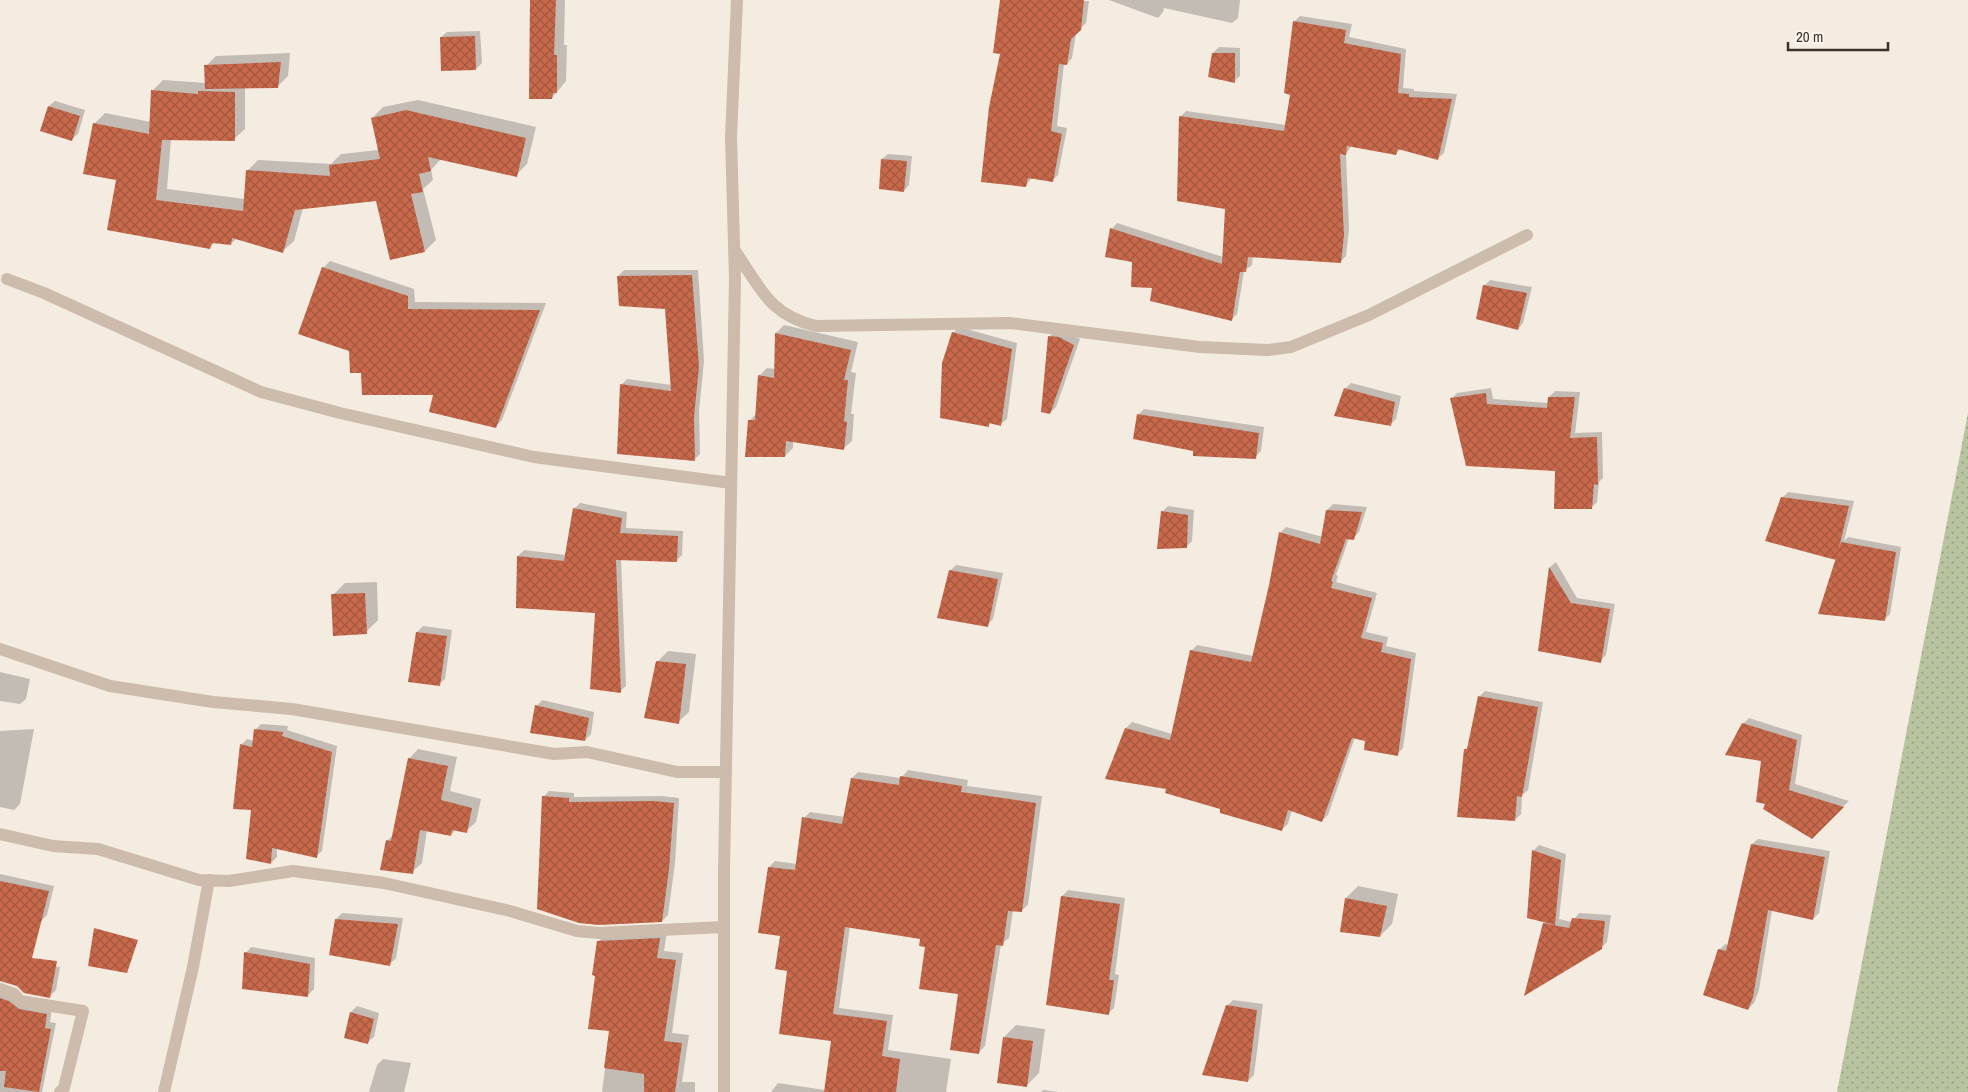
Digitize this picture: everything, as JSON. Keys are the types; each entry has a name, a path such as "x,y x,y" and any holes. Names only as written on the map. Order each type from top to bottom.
{"street":[{"path":"724,1092 723,927 735,251 731,137 737,0"},
{"path":"735,251 773,306 795,321 816,326 1010,323 1200,346 1268,350 1292,347 1369,316 1526,235"},
{"path":"7,279 270,394 340,413 534,457 731,483"},
{"path":"0,649 110,686 213,702 292,709 554,754 587,752 677,772 726,772"},
{"path":"0,834 54,846 98,849 199,880 229,881 293,871 384,883 510,911 577,931 599,933 723,927"},
{"path":"164,1092 193,967 209,880"},
{"path":"0,989 14,994 20,1002 82,1011 64,1088 60,1092"}],"green space":[{"path":"1968,413 1968,1092 1837,1092"}],"building":[{"path":"530,0 556,0 554,55 557,55 557,93 553,93 552,99 529,99"},
{"path":"1000,0 1084,0 1081,30 1071,39 1067,65 1059,64 1051,131 1062,134 1053,182 1028,178 1026,187 981,182 989,107 1000,54 993,53"},
{"path":"1293,21 1346,30 1344,43 1401,54 1398,93 1409,94 1409,97 1452,99 1438,160 1398,149 1396,155 1347,146 1346,155 1340,154 1344,235 1341,263 1248,257 1246,272 1240,272 1232,321 1150,301 1152,288 1131,287 1132,262 1105,257 1110,228 1222,264 1225,209 1177,201 1179,116 1284,131 1290,95 1284,93"},
{"path":"475,36 476,70 441,71 440,37"},
{"path":"1212,53 1235,53 1235,83 1208,77"},
{"path":"281,62 278,88 205,89 204,65"},
{"path":"151,90 198,94 198,91 235,92 235,141 162,140 156,200 243,211 246,170 330,176 329,165 380,159 371,118 406,110 526,138 517,177 428,157 431,171 419,174 423,192 411,194 425,252 390,260 376,201 295,210 283,253 232,238 231,245 212,243 210,249 107,230 116,180 83,174 93,123 149,134"},
{"path":"48,106 80,116 72,141 40,131"},
{"path":"881,159 907,161 904,192 879,189"},
{"path":"322,267 408,296 408,309 540,310 496,428 429,412 433,395 362,395 361,373 350,373 349,351 298,334"},
{"path":"692,275 699,367 694,417 695,461 617,454 620,384 671,391 665,309 619,306 617,276"},
{"path":"1483,285 1527,293 1518,330 1476,319"},
{"path":"952,332 1012,349 1001,426 989,423 989,427 940,418 942,363"},
{"path":"775,333 851,350 844,380 848,380 844,421 847,422 844,450 786,441 785,457 745,457 748,420 755,420 758,375 774,378"},
{"path":"1048,336 1059,337 1074,345 1050,414 1041,412"},
{"path":"1344,388 1395,402 1391,426 1334,416"},
{"path":"1486,393 1487,404 1547,408 1548,397 1575,397 1570,438 1597,437 1598,485 1594,484 1592,509 1554,509 1555,471 1466,466 1450,398"},
{"path":"1137,414 1259,433 1256,459 1193,456 1193,451 1133,439"},
{"path":"1781,497 1849,506 1836,560 1765,541"},
{"path":"573,508 622,518 620,533 678,536 677,562 616,560 621,693 590,689 595,613 516,608 517,556 564,561"},
{"path":"1326,510 1362,512 1354,540 1346,539 1331,581 1333,582 1331,588 1372,598 1361,638 1383,643 1381,652 1411,659 1398,756 1364,750 1365,741 1352,738 1322,822 1288,810 1282,831 1220,813 1220,809 1165,793 1166,789 1105,779 1125,728 1170,740 1190,650 1251,662 1279,532 1320,544"},
{"path":"1161,511 1188,515 1187,548 1157,549"},
{"path":"1841,542 1896,552 1885,621 1818,614"},
{"path":"1549,567 1571,603 1610,609 1601,663 1538,651"},
{"path":"949,570 998,579 988,627 937,618"},
{"path":"365,593 367,634 333,636 331,594"},
{"path":"416,632 447,636 440,686 408,682"},
{"path":"656,661 686,664 679,724 644,718"},
{"path":"1478,696 1538,707 1522,797 1517,796 1515,821 1457,817 1464,749 1467,749"},
{"path":"535,705 589,718 585,741 530,733"},
{"path":"1742,723 1797,740 1789,790 1844,807 1812,839 1763,809 1765,804 1756,802 1761,761 1725,755"},
{"path":"254,729 283,732 282,736 332,752 317,858 272,848 271,864 246,859 251,810 233,809 240,744 252,747"},
{"path":"408,758 448,766 441,800 472,808 467,833 452,830 451,836 420,830 413,874 380,870 386,840 391,841"},
{"path":"900,776 962,786 961,792 1036,803 1022,912 1008,911 1003,946 996,945 979,1054 950,1050 958,994 919,989 925,947 919,946 920,939 845,927 833,1014 887,1021 882,1056 900,1059 896,1092 824,1092 831,1041 779,1034 787,971 775,969 780,936 758,933 768,867 795,870 802,817 842,824 851,778 899,785"},
{"path":"542,796 569,798 569,802 654,801 674,803 669,869 662,922 599,925 579,923 537,909"},
{"path":"1751,844 1825,857 1813,920 1768,910 1753,997 1748,1010 1703,995 1718,949 1726,951"},
{"path":"1532,850 1561,860 1555,925 1527,918"},
{"path":"0,881 49,891 32,958 57,961 50,998 24,993 17,986 0,981"},
{"path":"1061,896 1120,904 1109,980 1114,980 1109,1015 1046,1005"},
{"path":"1345,898 1387,906 1380,937 1340,932"},
{"path":"1572,918 1605,921 1602,949 1524,996 1543,923 1569,928"},
{"path":"335,919 398,924 390,966 329,955"},
{"path":"94,928 138,940 127,973 88,966"},
{"path":"660,938 657,958 676,960 664,1041 682,1043 675,1092 644,1092 644,1074 604,1068 609,1031 588,1029 595,976 592,975 597,941"},
{"path":"244,952 310,964 308,997 242,989"},
{"path":"0,998 9,1001 19,1009 47,1014 45,1028 51,1029 39,1092 4,1087 6,1071 0,1071"},
{"path":"1226,1005 1257,1010 1248,1082 1202,1075"},
{"path":"350,1012 374,1019 368,1044 344,1038"},
{"path":"1003,1037 1033,1041 1027,1087 997,1083"}]}
